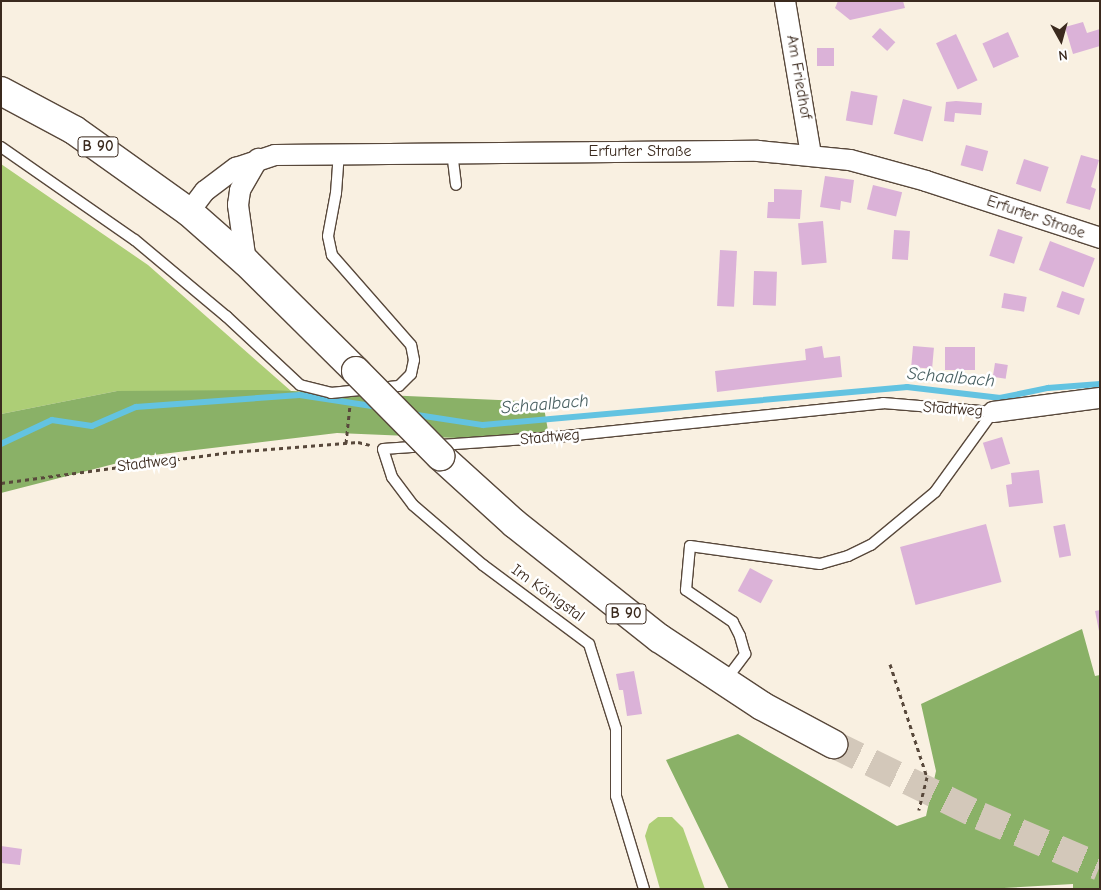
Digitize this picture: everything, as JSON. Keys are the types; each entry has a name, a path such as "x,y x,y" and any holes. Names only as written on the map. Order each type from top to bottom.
{"main road":[{"name":"B 90","path":"1,91 74,130 189,212 246,262 353,384 440,456 596,592 724,682 833,744"}],"street":[{"name":"Am Friedhof","path":"785,1 811,154"},
{"name":"Erfurter Straße","path":"189,212 218,181 258,159 296,152 740,150 811,154 850,160 926,181 1100,238"},
{"path":"246,262 238,206 240,190 258,159"},
{"name":"Stadtweg","path":"993,412 1100,398"}],"lane":[{"path":"1,147 135,240 226,316 300,385 331,392 399,386 411,374 414,360 411,345 399,329 342,270 332,255 328,236 336,193 339,152"},
{"path":"452,152 456,186"},
{"name":"Stadtweg","path":"383,449 556,437 883,404 993,412"},
{"path":"724,682 744,654 740,636 733,622 686,590 690,546 820,564 848,556 871,545 935,492 993,412"},
{"name":"Im Königstal","path":"383,449 392,477 413,505 483,565 590,644 617,734 616,796 644,889"}],"path":[{"path":"346,443 353,384"},
{"name":"Stadtweg","path":"1,482 231,452 358,442 383,449"},
{"path":"890,664 927,777 919,810"}],"green space":[{"path":"1,164 148,265 291,391 117,391 1,414"},
{"path":"269,390 543,402 550,442 337,433 145,456 1,493 1,414 117,391"},
{"path":"1082,629 1095,676 1100,675 1100,889 1073,889 1073,884 985,889 729,889 666,760 738,734 897,826 926,816 936,771 921,704"},
{"path":"658,817 672,817 683,828 705,889 660,889 645,836 649,824"}],"building":[{"path":"838,1 903,1 905,8 850,20 835,8"},
{"path":"1083,22 1087,33 1100,29 1100,46 1073,54 1065,27"},
{"path":"880,28 895,42 887,51 872,37"},
{"path":"1008,32 1019,57 993,68 982,43"},
{"path":"956,34 978,80 958,90 936,43"},
{"path":"817,48 834,48 834,66 817,66"},
{"path":"851,91 878,96 872,125 846,121"},
{"path":"903,99 932,107 923,142 894,134"},
{"path":"946,102 982,103 981,115 955,113 954,122 944,121"},
{"path":"966,145 988,151 983,171 961,165"},
{"path":"1081,155 1099,160 1091,187 1096,189 1090,210 1066,203"},
{"path":"1024,159 1049,167 1041,192 1016,184"},
{"path":"825,176 854,180 851,203 841,201 840,210 820,207"},
{"path":"873,185 902,192 896,217 867,209"},
{"path":"774,189 802,190 800,219 767,218 768,202 774,202"},
{"path":"823,221 827,263 802,265 798,223"},
{"path":"998,229 1023,237 1014,264 989,256"},
{"path":"894,230 910,231 908,260 892,259"},
{"path":"1050,241 1095,258 1084,287 1039,270"},
{"path":"720,250 737,251 734,307 717,306"},
{"path":"754,271 777,272 776,306 753,305"},
{"path":"1062,291 1085,299 1079,315 1056,307"},
{"path":"1004,293 1027,297 1024,312 1001,308"},
{"path":"822,346 824,358 840,356 842,377 717,392 715,371 806,360 805,349"},
{"path":"913,346 934,348 932,369 911,367"},
{"path":"945,347 975,347 975,370 945,370"},
{"path":"995,363 1008,365 1006,379 993,377"},
{"path":"1002,437 1010,464 991,470 983,443"},
{"path":"1039,470 1043,503 1009,507 1006,485 1012,484 1011,473"},
{"path":"986,524 1002,582 916,605 900,547"},
{"path":"1065,524 1071,555 1059,558 1053,526"},
{"path":"750,568 773,580 761,603 738,591"},
{"path":"1100,610 1100,631 1099,631 1095,611"},
{"path":"634,671 642,714 627,716 623,690 619,690 616,674"},
{"path":"1,846 22,849 20,865 1,863"}],"waterway":[{"name":"Schaalbach","path":"411,414 483,425 907,387 1000,398 1048,388 1100,384"},
{"name":"Schaalbach","path":"1,444 52,420 92,426 136,407 300,395 378,407"}],"tunnel":[{"path":"833,744 980,816 1100,867"}]}
